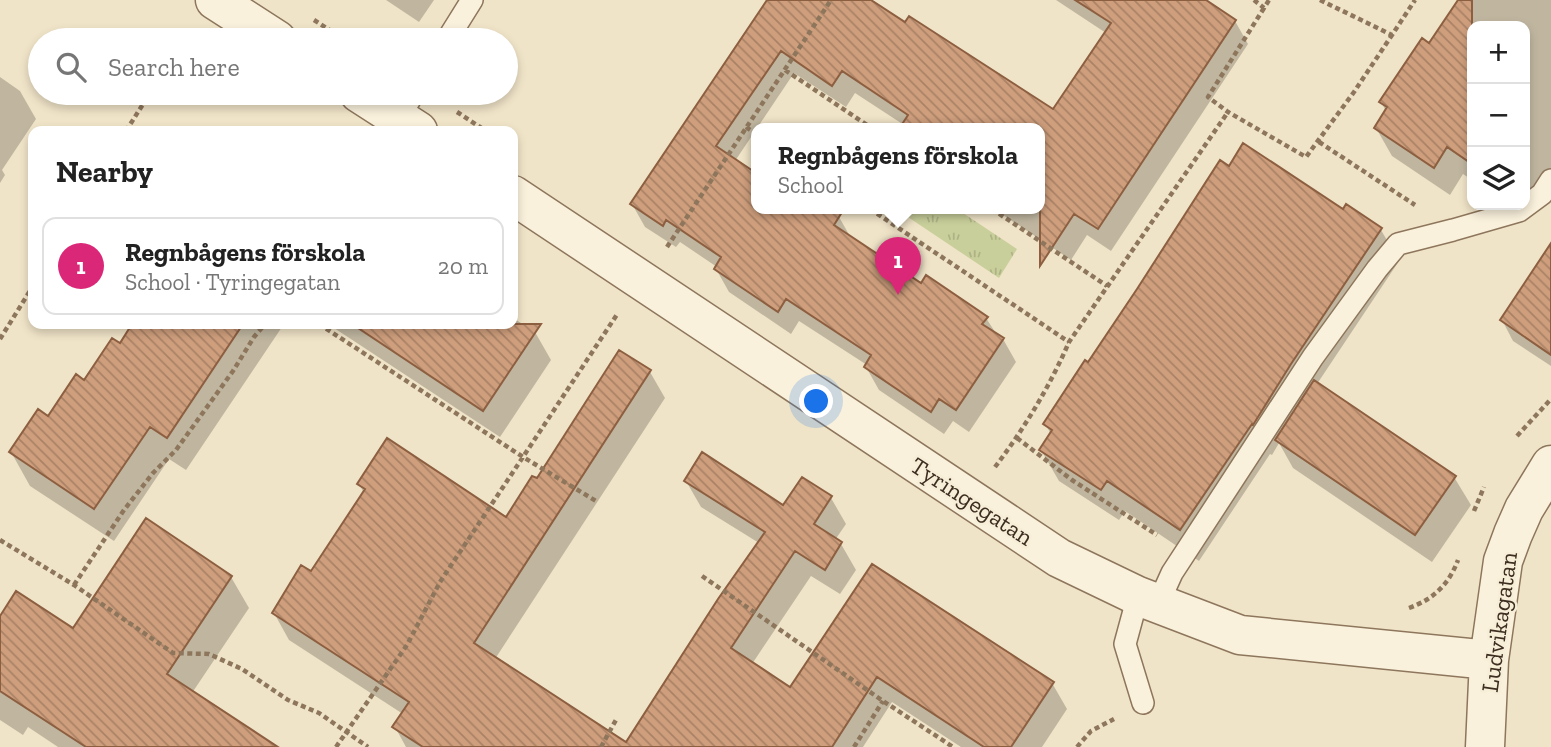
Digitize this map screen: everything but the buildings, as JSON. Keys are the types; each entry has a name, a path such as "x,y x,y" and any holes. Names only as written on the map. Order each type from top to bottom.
{"street":[{"path":"215,0 259,28"},
{"path":"388,105 410,114"},
{"name":"Tyringegatan","path":"518,198 1059,558 1148,600 1240,635 1489,660"},
{"name":"Ludvikagatan","path":"1485,747 1489,660 1503,561 1524,509 1551,465"}],"lane":[{"path":"454,28 472,0"},
{"path":"1143,703 1125,644 1148,600 1172,573 1313,357 1377,269 1398,244 1519,211 1542,194 1551,180"}],"path":[{"path":"664,251 831,0"},
{"path":"1254,0 1264,8"},
{"path":"1269,0 1208,97 1228,112 1306,157 1354,92 1415,0"},
{"path":"1320,0 1392,35"},
{"path":"785,70 864,123"},
{"path":"129,126 142,105"},
{"path":"1002,476 993,470 1017,438 1059,365 1069,341 1228,112"},
{"path":"746,127 751,130"},
{"path":"1319,142 1454,230"},
{"path":"878,214 1069,341"},
{"path":"999,214 1107,286"},
{"path":"336,747 408,645 440,582 638,280"},
{"path":"0,339 28,294"},
{"path":"75,585 124,510 153,473 176,450 261,329"},
{"path":"328,329 523,457 596,500"},
{"path":"1515,439 1551,399"},
{"path":"1017,438 1072,480 1185,553"},
{"path":"1471,519 1489,479"},
{"path":"0,540 75,585 173,653 209,654 242,670 288,700 319,713 368,747"},
{"path":"1401,610 1432,598 1442,589 1452,574 1461,551"},
{"path":"702,576 953,747"},
{"path":"854,747 883,701"},
{"path":"1077,747 1091,731 1143,703"},
{"path":"601,747 617,718"}],"green space":[{"path":"903,214 964,214 1017,249 999,278"}],"place":[{"name":"Regnbågens förskola","path":"898,295"}]}
